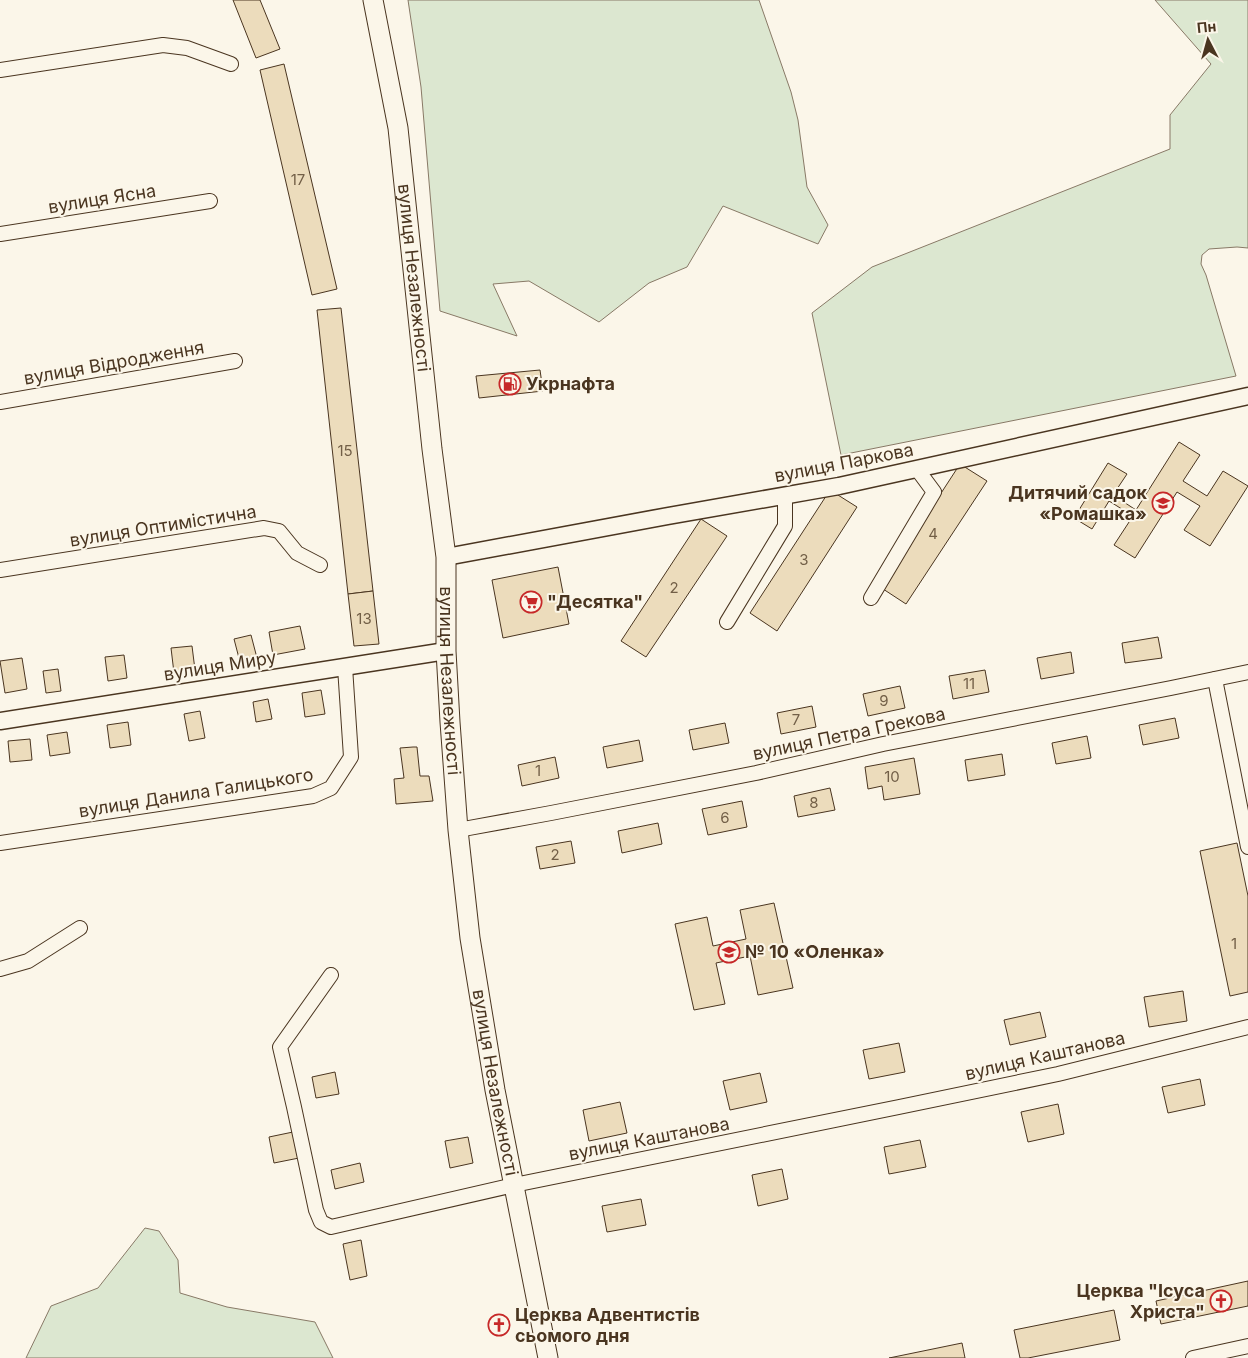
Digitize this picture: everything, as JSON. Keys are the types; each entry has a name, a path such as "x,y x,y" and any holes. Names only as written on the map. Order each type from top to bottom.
{"main road":[{"name":"вулиця Незалежності","path":"373,0 398,128 432,449 446,557 446,651 458,830 470,938 495,1090 548,1358"}],"street":[{"path":"0,70 163,45 187,48 230,64"},
{"name":"вулиця Ясна","path":"0,234 210,201"},
{"name":"вулиця Відродження","path":"0,402 235,361"},
{"name":"вулиця Паркова","path":"446,557 839,486 1248,396"},
{"path":"871,598 934,492 916,469"},
{"path":"728,622 785,526 784,496"},
{"name":"вулиця Оптимістична","path":"0,570 264,528 279,532 298,553 320,565"},
{"name":"вулиця Миру","path":"0,721 446,651"},
{"name":"вулиця Данила Галицького","path":"0,843 313,796 331,788 351,757 345,667"},
{"name":"вулиця Петра Грекова","path":"458,830 551,814 756,773 883,744 1248,672"},
{"path":"1215,679 1248,847"},
{"path":"0,968 28,961 80,928"},
{"name":"вулиця Каштанова","path":"331,975 280,1047 316,1210 321,1222 331,1227 514,1185 1067,1072 1248,1028"},
{"path":"1193,1358 1248,1346"}],"green space":[{"path":"408,0 759,0 791,92 798,120 807,187 828,225 818,244 723,206 687,267 649,283 599,322 529,281 493,284 517,336 440,311 421,87"},
{"path":"1155,0 1248,0 1248,248 1209,249 1202,255 1201,264 1236,376 841,455 812,313 872,267 1170,149 1170,115 1211,64"},
{"path":"145,1228 159,1231 178,1260 180,1293 227,1307 315,1322 333,1358 26,1358 51,1306 98,1288"}],"building":[{"path":"233,0 260,0 280,49 256,58"},
{"path":"284,64 337,289 312,295 260,70"},
{"path":"341,308 373,591 348,594 317,310"},
{"name":"Укрнафта","path":"540,370 543,391 479,398 476,376"},
{"path":"1179,442 1200,455 1183,481 1207,496 1223,471 1248,486 1210,546 1184,530 1200,506 1177,492 1135,558 1114,545 1133,516 1109,501 1092,529 1074,518 1108,463 1127,474 1113,495 1136,510"},
{"path":"960,464 987,481 906,604 880,587"},
{"path":"830,490 857,507 777,631 750,613"},
{"path":"701,519 727,536 646,657 621,641"},
{"name":"\"Десятка\"","path":"558,567 569,624 503,638 492,580"},
{"path":"373,591 379,644 354,646 348,594"},
{"path":"300,626 305,649 273,655 269,632"},
{"path":"251,635 257,658 240,662 234,639"},
{"path":"1158,637 1162,658 1125,663 1122,643"},
{"path":"192,646 195,670 174,673 171,648"},
{"path":"1071,652 1074,673 1041,679 1037,658"},
{"path":"124,655 127,678 108,681 105,657"},
{"path":"22,658 27,689 5,693 0,661"},
{"path":"58,669 61,691 46,693 43,671"},
{"path":"985,670 989,692 953,699 949,676"},
{"path":"900,686 905,708 868,716 863,694"},
{"path":"321,690 325,714 305,717 302,693"},
{"path":"268,699 272,719 256,722 253,702"},
{"path":"812,706 816,727 781,734 777,713"},
{"path":"200,711 205,738 189,741 184,714"},
{"path":"1175,718 1179,738 1143,745 1139,725"},
{"path":"128,722 131,745 110,748 107,725"},
{"path":"725,723 729,743 693,750 689,730"},
{"path":"67,732 70,753 50,756 47,735"},
{"path":"1087,736 1091,758 1056,764 1052,743"},
{"path":"30,739 32,760 10,762 8,741"},
{"path":"639,740 643,761 607,768 603,747"},
{"path":"417,747 420,776 429,776 433,801 396,804 394,779 404,778 400,748"},
{"path":"1002,754 1005,775 968,781 965,760"},
{"path":"555,757 559,778 522,786 518,765"},
{"path":"914,758 920,794 884,800 882,786 868,789 865,767"},
{"path":"830,788 835,810 798,817 794,796"},
{"path":"742,801 747,827 708,835 702,809"},
{"path":"658,823 662,844 622,853 618,831"},
{"path":"571,841 575,863 540,869 536,847"},
{"path":"1237,843 1248,896 1248,992 1230,996 1200,851"},
{"path":"774,903 793,988 758,995 750,956 716,963 725,1004 694,1010 675,924 707,917 713,946 746,939 740,910"},
{"path":"1183,991 1187,1021 1149,1027 1144,997"},
{"path":"1040,1012 1046,1037 1010,1045 1004,1020"},
{"path":"899,1043 905,1072 869,1079 863,1050"},
{"path":"335,1072 339,1094 316,1098 312,1077"},
{"path":"760,1073 767,1102 730,1110 723,1081"},
{"path":"1200,1079 1205,1105 1168,1113 1162,1087"},
{"path":"620,1102 627,1133 589,1141 583,1110"},
{"path":"1058,1104 1064,1134 1028,1142 1021,1112"},
{"path":"293,1132 299,1158 274,1163 269,1137"},
{"path":"468,1137 473,1163 450,1168 445,1141"},
{"path":"920,1140 926,1167 889,1174 884,1147"},
{"path":"360,1163 364,1182 335,1189 331,1170"},
{"path":"782,1169 788,1199 758,1206 752,1175"},
{"path":"641,1199 646,1225 607,1232 602,1206"},
{"path":"361,1240 367,1276 350,1280 343,1244"},
{"path":"1248,1281 1248,1306 1161,1324 1156,1301"},
{"path":"1114,1310 1120,1340 1020,1358 1014,1330"},
{"path":"962,1343 965,1358 889,1358"}],"place":[{"name":"Укрнафта","path":"510,384"},
{"name":"Дитячий садок «Ромашка»","path":"1163,503"},
{"name":"\"Десятка\"","path":"531,602"},
{"name":"№ 10 «Оленка»","path":"729,952"},
{"name":"Церква \"Ісуса Христа\"","path":"1221,1301"},
{"name":"Церква Адвентистів сьомого дня","path":"499,1325"}]}
